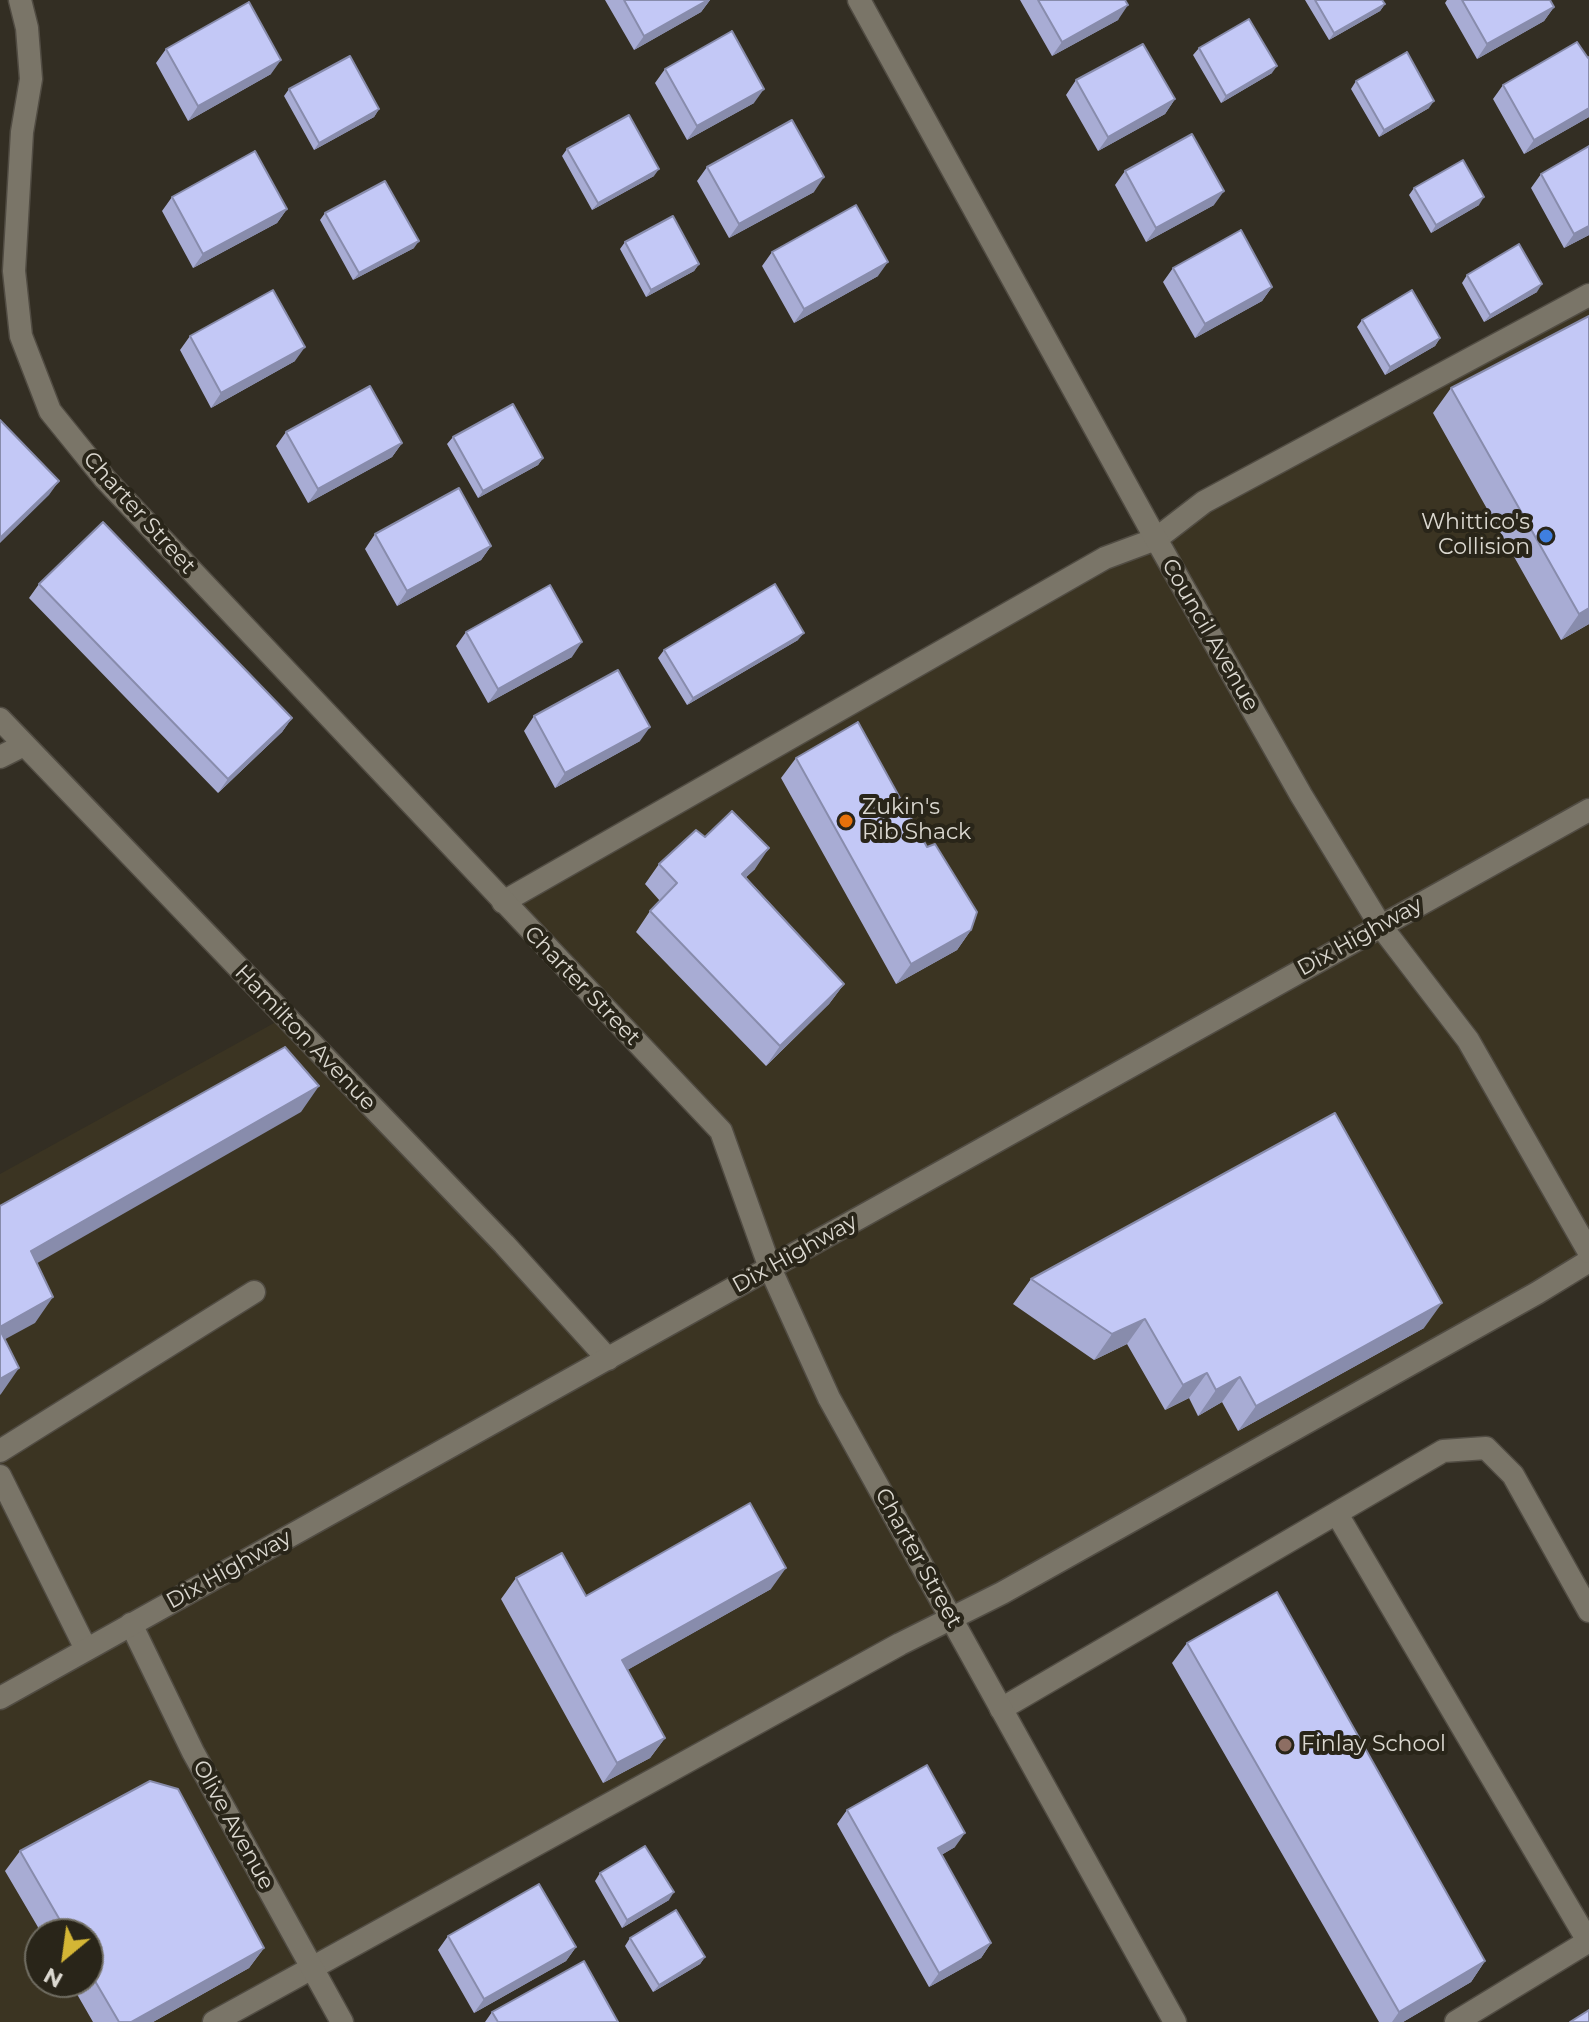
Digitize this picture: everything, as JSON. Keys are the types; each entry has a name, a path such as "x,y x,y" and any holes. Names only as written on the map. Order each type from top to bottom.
{"street":[{"name":"Charter Street","path":"20,0 27,28 31,79 22,132 14,271 21,336 50,411 105,479 721,1131 770,1268 829,1398 1175,2022"},
{"name":"Council Avenue","path":"859,0 1301,795 1380,925 1468,1040 1589,1252"},
{"path":"503,902 1105,558 1156,539 1204,502 1589,295"},
{"name":"Hamilton Avenue","path":"0,719 493,1233 608,1359"},
{"path":"0,757 24,745"},
{"name":"Dix Highway","path":"0,1698 1589,810"},
{"path":"214,2022 900,1644 952,1620 1589,1261"},
{"path":"0,1451 254,1292"},
{"path":"1001,1709 1443,1451 1486,1448 1513,1475 1589,1611"},
{"path":"0,1476 86,1649"},
{"path":"1337,1514 1588,1941 1456,2022"},
{"name":"Olive Avenue","path":"131,1624 193,1752 342,2022"}],"shaded area":[{"path":"1589,295 1589,1261 214,2022 0,2022 0,1174 285,1017 608,1359 770,1268 721,1131 503,902"}],"building":[{"path":"624,0 708,0 644,36"},
{"path":"1038,0 1125,0 1128,5 1062,42"},
{"path":"1315,0 1382,0 1385,4 1334,33"},
{"path":"1462,0 1550,0 1554,7 1487,44"},
{"path":"249,2 281,60 198,106 166,49"},
{"path":"1249,19 1277,66 1226,96 1199,48"},
{"path":"732,31 764,89 697,126 665,69"},
{"path":"1577,42 1589,57 1589,108 1534,140 1503,85"},
{"path":"1143,44 1175,99 1108,137 1076,80"},
{"path":"1407,52 1434,101 1384,130 1356,81"},
{"path":"350,56 379,109 319,143 289,89"},
{"path":"629,115 659,169 598,203 567,149"},
{"path":"792,120 824,177 739,224 707,167"},
{"path":"1192,134 1224,191 1156,228 1125,171"},
{"path":"1589,146 1589,226 1574,234 1541,174"},
{"path":"255,151 287,209 203,254 172,197"},
{"path":"1463,160 1484,197 1436,225 1414,188"},
{"path":"385,181 419,241 359,273 325,213"},
{"path":"856,205 888,262 804,309 772,252"},
{"path":"673,216 699,264 651,290 625,242"},
{"path":"1241,230 1272,287 1205,324 1173,268"},
{"path":"1519,244 1542,284 1490,315 1467,275"},
{"path":"273,290 305,347 221,393 190,336"},
{"path":"1412,290 1440,338 1390,367 1362,320"},
{"name":"Whittico's Collision","path":"1589,316 1589,608 1579,614 1451,388"},
{"path":"370,386 402,443 318,489 286,432"},
{"path":"513,404 543,458 483,491 453,437"},
{"path":"0,420 59,481 0,538"},
{"path":"459,488 491,546 407,591 375,534"},
{"path":"103,522 292,718 228,779 39,584"},
{"path":"775,584 804,633 693,698 664,650"},
{"path":"550,585 582,642 498,689 466,632"},
{"path":"618,670 650,727 565,773 534,716"},
{"name":"Zukin's Rib Shack","path":"858,722 927,847 935,844 977,912 971,930 911,964 796,758"},
{"path":"732,811 769,848 742,874 844,984 780,1046 650,911 677,883 659,864 696,830 705,837"},
{"path":"285,1047 319,1086 31,1251 53,1297 0,1327 0,1206"},
{"path":"1335,1113 1442,1303 1256,1406 1240,1377 1216,1390 1207,1373 1183,1385 1145,1319 1112,1334 1031,1279"},
{"path":"0,1330 19,1368 0,1379"},
{"path":"750,1503 786,1568 622,1660 665,1738 617,1763 516,1578 562,1553 586,1596"},
{"name":"Finlay School","path":"1277,1592 1485,1961 1399,2012 1187,1643"},
{"path":"927,1765 965,1833 938,1848 991,1943 939,1973 847,1810"},
{"path":"150,1781 178,1789 264,1948 131,2022 119,2022 104,1996 104,1918 59,1918 20,1851"},
{"path":"645,1846 674,1892 627,1920 600,1873"},
{"path":"539,1884 576,1947 484,1999 448,1936"},
{"path":"676,1910 705,1957 659,1985 630,1938"},
{"path":"584,1961 618,2022 498,2022 492,2012"},
{"path":"1589,2010 1589,2022 1570,2022"}],"place":[{"name":"Whittico's Collision","path":"1546,536"},
{"name":"Zukin's Rib Shack","path":"846,821"},
{"name":"Finlay School","path":"1285,1745"}]}
